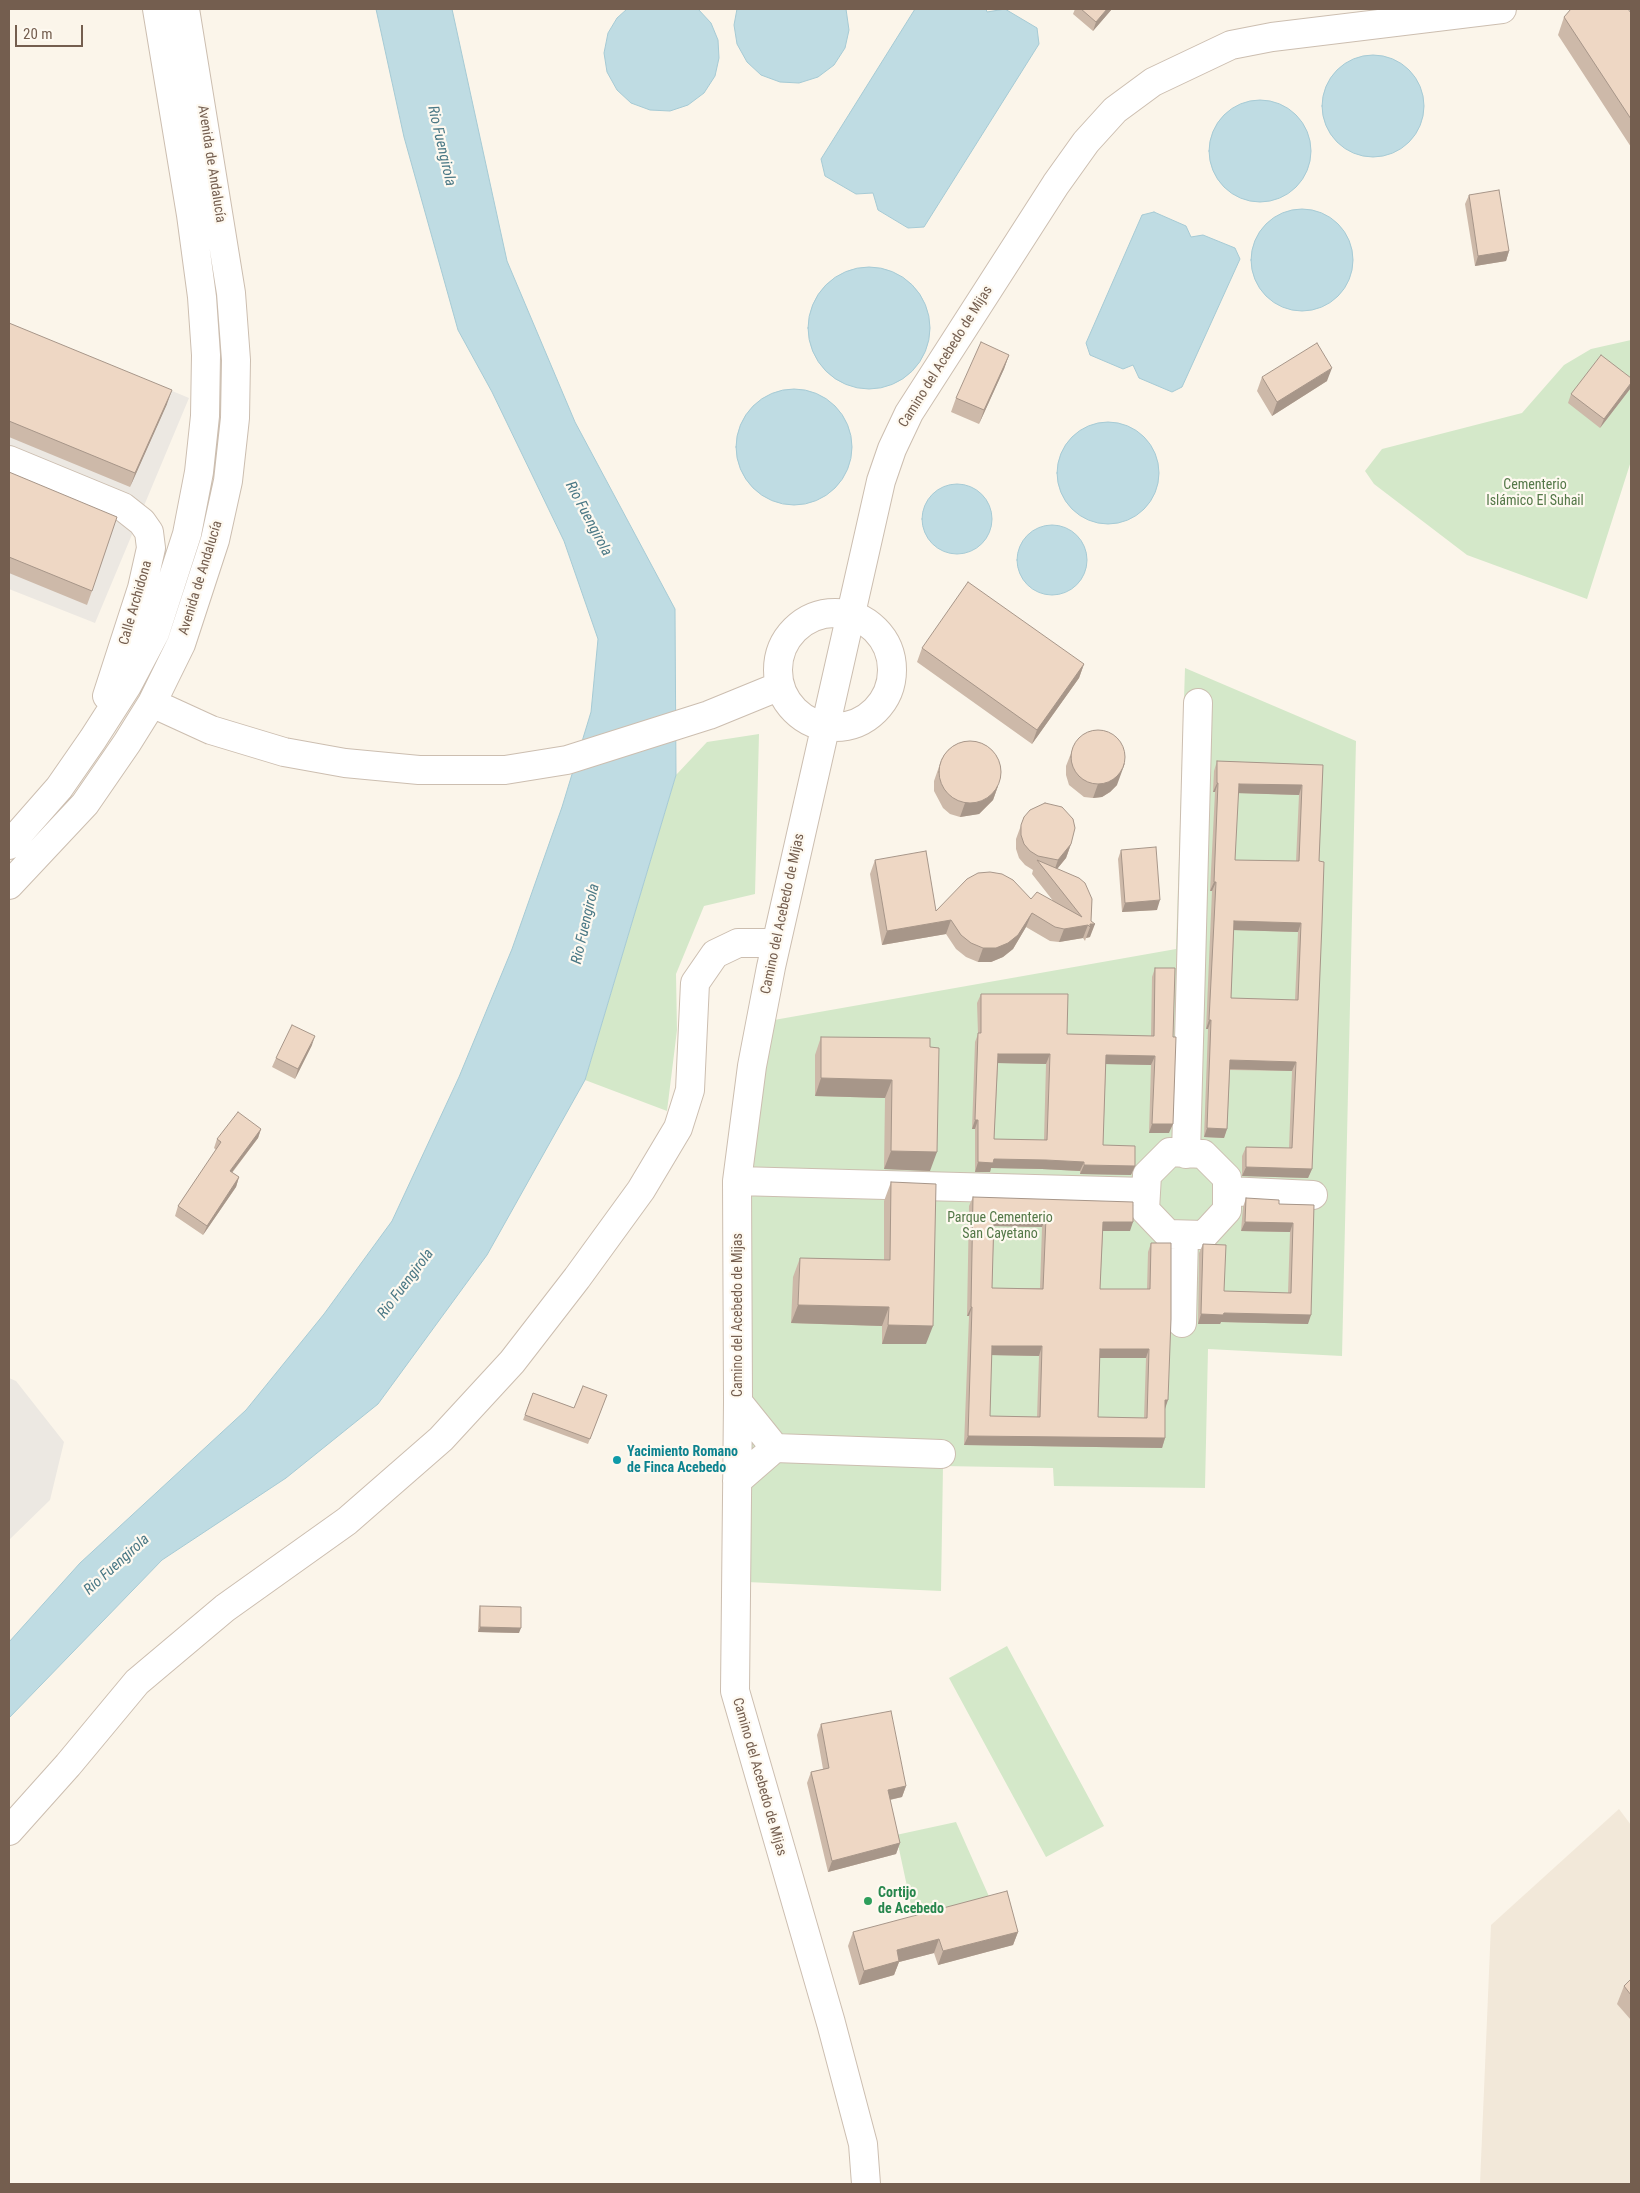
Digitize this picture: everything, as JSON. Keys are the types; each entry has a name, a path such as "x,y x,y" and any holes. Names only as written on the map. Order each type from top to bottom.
{"street":[{"name":"Avenida de Andalucía","path":"9,845 59,788 93,739 127,686 155,634 186,534 199,472 205,416 206,355 202,297 191,215 157,9"},
{"name":"Avenida de Andalucía","path":"9,885 85,804 152,703 181,644 216,540 228,481 235,418 236,360 231,293 185,9"},
{"name":"Camino del Acebedo de Mijas","path":"866,2184 863,2144 831,2023 734,1691 738,1402 737,1181 752,1066 776,942 881,481 892,449 909,413 1056,184 1086,142 1115,110 1153,82 1231,45 1272,37 1502,9"},
{"name":"Calle Archidona","path":"9,460 123,507 142,522 149,532 151,548 142,588 93,739"},
{"path":"824,613 850,615 868,622 888,645 893,669 890,690 880,707 867,719 842,728 824,726 807,721 789,705 780,686 778,669 785,641 796,628 813,617 824,613"},
{"path":"152,703 211,730 284,752 345,763 419,770 505,770 567,760 709,715 780,686"},
{"path":"1186,1154 1198,703"},
{"path":"9,1831 68,1765 137,1682 225,1608 347,1521 441,1440 512,1362 577,1278 641,1190 678,1128 690,1090 695,983 715,954 738,943 776,942"},
{"path":"1170,1152 1203,1154 1227,1178 1227,1191 1227,1210 1204,1236 1168,1234 1145,1210 1147,1175 1170,1152"},
{"path":"737,1181 1146,1192"},
{"path":"1227,1191 1313,1195"},
{"path":"1182,1323 1184,1235"},
{"path":"738,1402 775,1448"},
{"path":"737,1481 775,1448 941,1454"}],"shaded area":[{"path":"9,323 189,398 95,623 9,589"},
{"path":"9,1378 16,1381 64,1442 50,1500 9,1540"},
{"path":"1619,1809 1631,1825 1631,2184 1480,2184 1491,1925"}],"green space":[{"name":"Cementerio Islámico El Suhail","path":"1631,340 1631,461 1587,599 1467,555 1374,484 1365,471 1382,449 1522,413 1564,365 1591,349"},
{"name":"Parque Cementerio San Cayetano","path":"1185,668 1356,741 1342,1356 1208,1349 1205,1488 1054,1486 1053,1468 943,1466 941,1591 747,1582 748,1178 774,1020 1176,949"},
{"path":"759,734 755,894 704,906 676,974 677,1030 667,1111 585,1080 676,775 707,742"},
{"path":"1007,1646 1104,1826 1046,1857 949,1678"},
{"path":"956,1822 991,1901 914,1919 896,1835"}],"water":[{"name":"Rio Fuengirola","path":"376,9 452,9 507,261 575,422 675,609 676,775 585,1080 487,1255 378,1404 286,1478 162,1560 9,1718 9,1642 80,1563 246,1410 324,1314 392,1221 459,1077 512,949 562,807 591,712 598,639 564,541 492,392 458,330 404,137"},
{"path":"627,9 698,9 711,23 718,40 719,58 715,76 704,93 688,105 670,111 650,110 631,103 617,90 607,72 604,53 608,33 617,18"},
{"path":"737,9 846,9 849,30 845,48 834,65 818,77 799,83 780,82 761,75 747,62 737,44 734,25"},
{"path":"915,9 986,9 987,12 1005,9 1037,28 1039,44 924,227 908,228 878,210 873,193 856,194 825,176 821,159"},
{"path":"1373,55 1393,58 1402,63 1416,77 1421,86 1424,106 1421,126 1416,135 1402,149 1393,154 1373,157 1353,154 1344,149 1330,135 1325,126 1322,106 1325,86 1330,77 1344,63 1353,58"},
{"path":"1260,100 1280,103 1289,108 1303,122 1308,131 1311,151 1308,171 1303,180 1289,194 1280,199 1260,202 1240,199 1231,194 1217,180 1212,171 1209,151 1212,131 1217,122 1231,108 1240,103"},
{"path":"1302,209 1312,210 1331,217 1345,231 1352,250 1352,270 1345,289 1331,303 1312,310 1302,311 1292,310 1273,303 1259,289 1252,270 1251,260 1252,250 1259,231 1273,217 1292,210"},
{"path":"1154,212 1186,226 1191,237 1203,235 1235,248 1240,259 1182,387 1172,392 1139,378 1133,365 1123,369 1090,355 1086,343 1142,215"},
{"path":"869,267 892,272 912,285 925,305 930,328 925,351 912,371 892,384 869,389 846,384 826,371 813,351 808,328 813,305 826,285 846,272"},
{"path":"794,389 816,393 835,406 848,425 852,447 848,469 835,488 816,501 794,505 772,501 753,488 740,469 736,447 740,425 753,406 772,393"},
{"path":"1108,422 1127,426 1144,437 1155,454 1159,473 1155,492 1144,509 1127,520 1108,524 1089,520 1072,509 1061,492 1057,473 1061,454 1072,437 1089,426"},
{"path":"957,484 970,487 982,494 989,506 992,519 989,532 982,544 970,551 957,554 944,551 932,544 925,532 922,519 925,506 932,494 944,487"},
{"path":"1059,525 1072,531 1081,540 1085,546 1087,560 1085,574 1077,585 1066,593 1045,595 1038,593 1027,585 1019,574 1017,553 1019,546 1027,535 1038,527"}],"building":[{"path":"1081,9 1107,9 1096,22"},
{"path":"1571,9 1628,9 1631,13 1631,119 1564,17"},
{"path":"1499,190 1509,251 1478,256 1469,195"},
{"path":"9,323 172,390 135,473 9,421"},
{"path":"981,342 1009,355 984,410 956,398"},
{"path":"1317,343 1332,368 1277,402 1262,377"},
{"path":"1601,355 1631,378 1631,383 1604,419 1571,394"},
{"path":"9,472 117,517 92,591 9,557"},
{"path":"968,582 1084,664 1037,730 922,648"},
{"path":"1098,730 1108,732 1117,738 1123,747 1125,757 1123,767 1117,776 1108,782 1098,784 1088,782 1079,776 1073,767 1071,757 1073,747 1079,738 1088,732"},
{"path":"970,741 982,743 992,750 999,760 1001,772 999,784 992,794 982,801 970,803 958,801 948,794 941,784 939,772 941,760 948,750 958,743"},
{"path":"1217,761 1323,765 1319,861 1324,862 1312,1169 1246,1167 1246,1147 1292,1148 1296,1062 1230,1060 1227,1129 1207,1128 1211,1020 1209,1020 1216,882 1214,882","holes":["1239,784 1302,785 1299,861 1235,860","1234,921 1301,923 1298,1000 1231,998"]},
{"path":"1045,803 1062,807 1073,819 1075,828 1071,844 1058,860 1038,856 1030,851 1024,844 1021,835 1021,825 1024,817 1030,810"},
{"path":"1156,847 1160,900 1125,903 1121,850"},
{"path":"926,851 936,911 967,879 978,873 990,872 1002,874 1013,880 1031,899 1037,892 1082,917 1037,860 1079,878 1085,883 1092,899 1091,921 1095,924 1090,924 1090,927 1088,925 1064,929 1055,927 1032,913 1018,935 1008,943 996,948 983,948 971,943 961,935 951,920 887,931 875,860"},
{"path":"1155,968 1175,968 1173,1037 1176,1037 1173,1124 1152,1124 1155,1056 1106,1055 1103,1145 1135,1146 1135,1166 1084,1165 1084,1162 1046,1160 994,1159 993,1163 978,1162 978,1120 975,1120 978,1033 981,1033 981,994 1068,994 1067,1034 1154,1036","holes":["998,1054 1050,1054 1047,1140 994,1139"]},
{"path":"292,1025 315,1036 298,1069 276,1058"},
{"path":"821,1037 930,1038 930,1047 939,1048 937,1152 891,1151 892,1080 821,1078"},
{"path":"238,1112 261,1129 230,1171 239,1177 207,1226 178,1206 221,1142 217,1139"},
{"path":"891,1182 936,1184 933,1326 888,1325 889,1307 798,1305 800,1258 890,1260"},
{"path":"973,1197 1133,1202 1133,1222 1103,1222 1100,1289 1150,1289 1151,1243 1171,1243 1171,1319 1168,1400 1165,1400 1165,1438 968,1436","holes":["994,1217 1046,1218 1043,1289 992,1288","992,1346 1042,1346 1040,1417 990,1416","1100,1349 1149,1349 1147,1418 1098,1417"]},
{"path":"1246,1198 1279,1200 1279,1204 1314,1205 1311,1315 1201,1314 1203,1244 1226,1245 1224,1291 1291,1293 1293,1223 1245,1222"},
{"path":"583,1386 607,1395 590,1439 525,1415 533,1393 574,1408"},
{"path":"480,1606 521,1607 521,1628 480,1627"},
{"path":"891,1711 906,1786 888,1790 900,1843 832,1861 811,1772 829,1768 821,1724"},
{"path":"1007,1891 1018,1932 943,1951 939,1939 897,1950 899,1961 864,1971 853,1932"},
{"path":"1631,1979 1631,1995 1624,1986"}],"place":[{"name":"Yacimiento Romano de Finca Acebedo","path":"617,1460"},
{"name":"Cortijo de Acebedo","path":"868,1901"}]}
